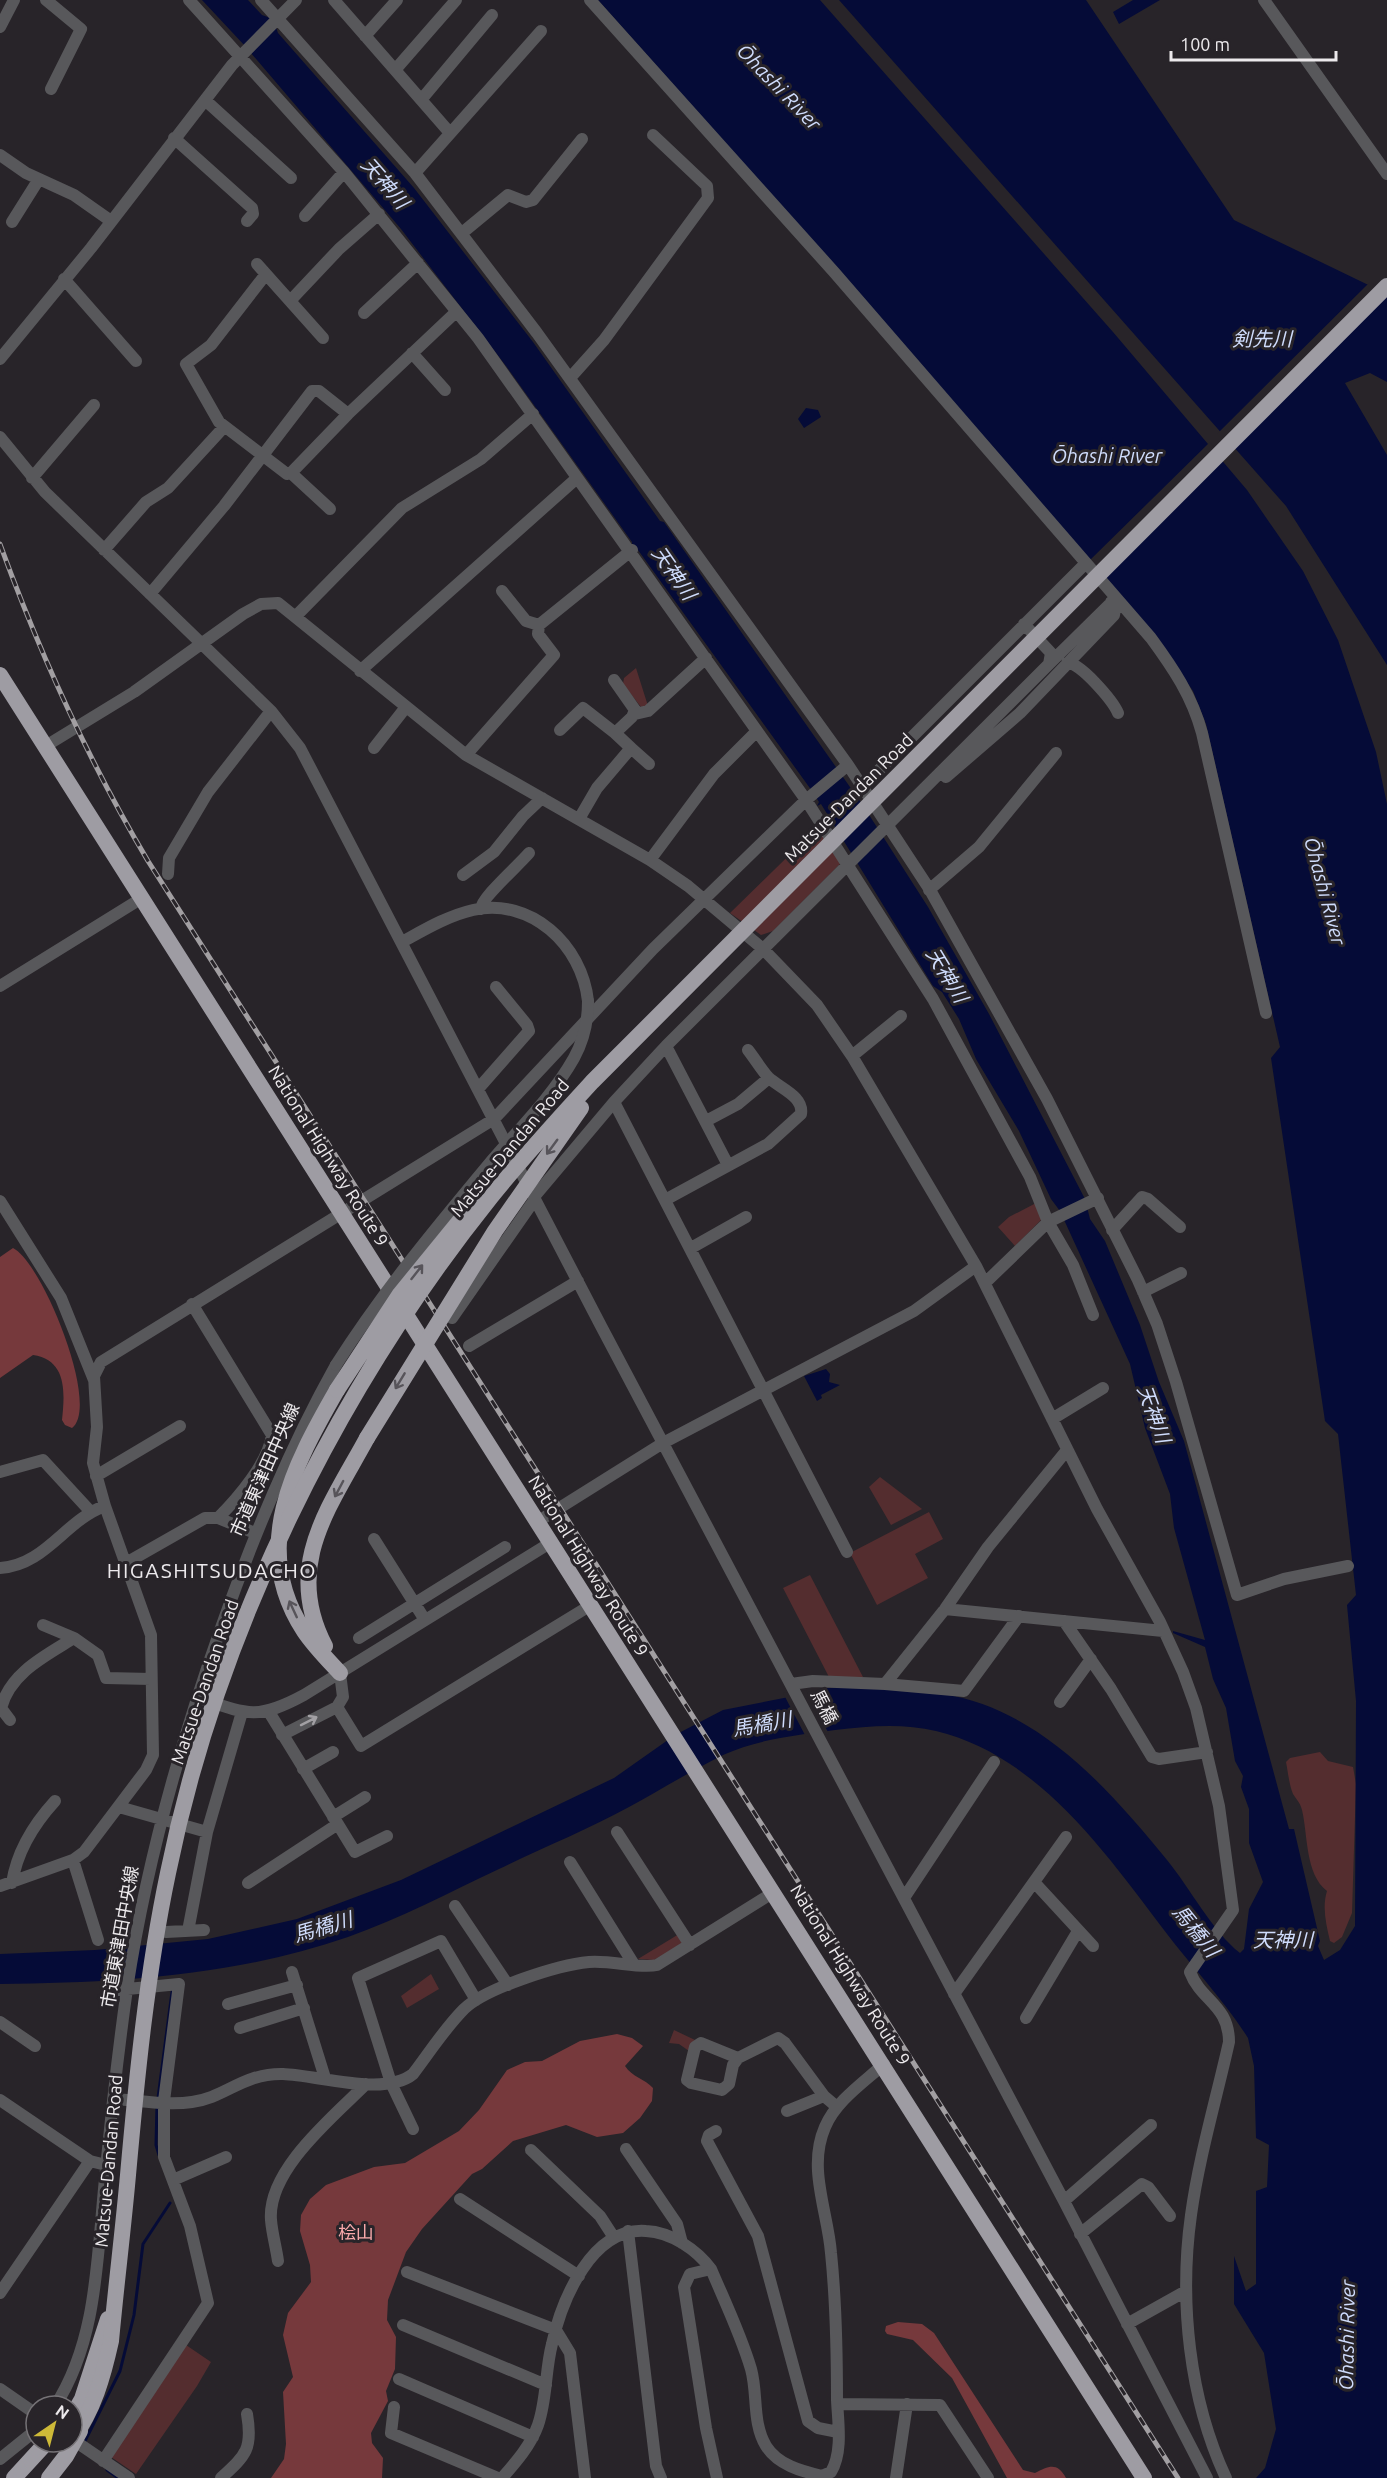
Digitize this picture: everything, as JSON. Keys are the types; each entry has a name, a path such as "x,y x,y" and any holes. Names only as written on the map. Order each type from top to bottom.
{"highway":[{"name":"Matsue-Dandan Road","path":"115,2293 135,2081 155,1938 185,1803 224,1678 274,1553 333,1433 397,1328 489,1199 533,1146 653,1019 1387,286"},
{"name":"National Highway Route 9","path":"0,675 700,1780 884,2064 1144,2478"},
{"path":"340,1673 310,1612 307,1597 308,1567 322,1524 367,1438 450,1301 534,1172 575,1116 653,1019"},
{"path":"340,1673 312,1642 295,1614 282,1581 278,1551 282,1511 287,1492 310,1438 380,1322 423,1264 470,1208 489,1199"},
{"path":"84,2394 115,2293"},
{"path":"84,2410 102,2383 111,2341 115,2293"},
{"path":"77,2394 101,2344"},
{"path":"14,2478 36,2454"},
{"path":"28,2478 47,2454"},
{"path":"42,2478 60,2454"},
{"path":"49,2478 67,2454"}],"street":[{"path":"0,27 14,0"},
{"path":"46,0 81,29 51,89"},
{"path":"189,0 242,54 344,172 418,263 533,414 757,731 808,798 933,999 1030,1178 1073,1265 1093,1316"},
{"path":"261,0 277,21 414,173 462,234 570,378 669,522 845,767 862,787 929,890 1000,1012 1097,1199 1157,1324 1176,1382 1237,1596 1284,1579 1348,1566"},
{"path":"0,359 242,54 296,0"},
{"path":"334,0 450,134"},
{"path":"365,36 396,0"},
{"path":"395,69 456,0"},
{"path":"590,0 842,281 1172,667 1196,710 1266,1013"},
{"path":"1264,0 1387,174"},
{"path":"421,100 492,15"},
{"path":"414,173 541,31"},
{"path":"205,100 291,178"},
{"path":"570,378 604,340 708,198 707,186 653,135"},
{"path":"174,138 252,208 253,214 247,221"},
{"path":"462,234 508,195 526,202 533,200 582,139"},
{"path":"0,155 39,179 74,195 111,221"},
{"path":"305,216 344,172"},
{"path":"12,222 39,179"},
{"path":"290,301 339,249 379,214"},
{"path":"364,313 418,263"},
{"path":"257,264 323,338"},
{"path":"266,274 211,345 186,364 224,427 287,474 291,473 330,509"},
{"path":"64,279 136,361"},
{"path":"291,473 348,414 456,312"},
{"path":"412,353 445,390"},
{"path":"150,594 263,456 313,390 319,391 348,414"},
{"path":"32,478 94,405"},
{"path":"295,617 402,508 481,459 533,414"},
{"path":"104,550 146,502 168,488 224,427"},
{"name":"馬橋","path":"0,437 32,478 271,711 300,748 663,1443 1064,2201 1207,2478"},
{"path":"360,671 577,478"},
{"path":"466,755 554,655 538,634 539,625 630,551"},
{"path":"862,787 1085,564"},
{"path":"502,591 526,621 539,625"},
{"path":"940,773 944,777 948,776 1020,712 1114,615 1113,600"},
{"path":"452,1318 535,1198 614,1102 666,1046 1113,600"},
{"path":"44,747 134,692 243,614 267,603 278,603 466,755 650,860 705,899 764,949 817,1005 852,1056 976,1266 1067,1450 1163,1631 1191,1691 1219,1806 1233,1907 1231,1917 1191,1970 1192,1977 1223,2013 1228,2025 1229,2042 1195,2189 1187,2248 1186,2290 1191,2352 1202,2412 1226,2478"},
{"path":"1024,624 1051,653 1047,666"},
{"path":"615,732 634,714 648,711 706,658"},
{"path":"1067,663 1076,664 1112,702 1118,713"},
{"path":"614,680 634,706 634,714"},
{"path":"374,748 406,707"},
{"path":"560,730 583,708 615,732 649,764"},
{"path":"168,874 170,858 208,792 271,711"},
{"path":"650,860 714,774 757,731"},
{"path":"579,819 597,788 631,748"},
{"path":"929,890 979,847 1056,753"},
{"path":"94,1380 97,1369 104,1359 494,1119 575,1030 705,899 808,798 845,767"},
{"path":"463,875 494,852 519,820 542,798"},
{"path":"481,909 484,898 513,872 529,853"},
{"path":"0,986 142,898"},
{"name":"市道東津田中央線","path":"62,2394 74,2374 85,2338 94,2289 127,1991 161,1820 196,1697 255,1533 292,1447 336,1365 368,1316 404,1266 552,1090 573,1060 583,1036 588,1001 577,962 556,934 524,915 506,910 481,909 454,916 402,942"},
{"path":"478,1089 529,1031 527,1025 496,987"},
{"path":"852,1056 901,1016"},
{"path":"666,1046 728,1165"},
{"path":"665,1200 768,1144 801,1114 800,1104 769,1078 748,1050"},
{"path":"706,1121 738,1104 769,1078"},
{"path":"614,1102 847,1552"},
{"path":"1112,1230 1142,1197 1148,1199 1180,1227"},
{"path":"985,1283 1050,1221 1097,1199"},
{"path":"0,1201 5,1220 61,1298 94,1380 97,1427 93,1463 105,1506 151,1635 153,1755 95,1840 74,1860 6,1885"},
{"path":"691,1248 746,1217"},
{"path":"537,1522 663,1443 914,1311 976,1266"},
{"path":"1143,1292 1181,1273"},
{"path":"469,1346 578,1281"},
{"path":"192,1304 272,1435 270,1446 238,1497 218,1518"},
{"path":"1052,1419 1103,1388"},
{"path":"96,1476 180,1426"},
{"path":"885,1684 945,1609 988,1547 1067,1450"},
{"path":"0,1473 43,1460 90,1511"},
{"path":"0,1568 11,1568 33,1559 51,1547 90,1511 105,1506"},
{"path":"126,1563 205,1518 218,1518 255,1533"},
{"path":"374,1539 425,1620"},
{"path":"196,1697 242,1712 269,1712 340,1673 550,1543"},
{"path":"359,1638 505,1547"},
{"path":"448,1582 459,1599"},
{"path":"337,1707 361,1746 591,1605"},
{"path":"945,1609 1163,1631"},
{"path":"793,1687 813,1681 964,1691 1019,1616"},
{"path":"1064,1621 1091,1659 1152,1757 1159,1759 1207,1752"},
{"path":"43,1625 74,1638 99,1655 106,1678 151,1679"},
{"path":"10,1720 1,1712 1,1708 18,1678 32,1665 74,1638"},
{"path":"1060,1702 1091,1659"},
{"path":"282,1735 337,1707 343,1697 340,1673"},
{"path":"188,1931 207,1832 242,1712"},
{"path":"269,1712 355,1852 387,1836"},
{"path":"303,1769 333,1752"},
{"path":"904,1898 994,1762"},
{"path":"248,1883 365,1797"},
{"path":"6,1885 33,1825 55,1801"},
{"path":"119,1807 207,1832"},
{"path":"617,1832 690,1945"},
{"path":"954,1994 1066,1837"},
{"path":"74,1860 98,1940"},
{"path":"570,1862 633,1963"},
{"path":"1034,1882 1092,1946"},
{"path":"114,2098 192,2102 253,2076 281,2074 366,2084 405,2080 413,2074 463,2010 476,2000 508,1985 561,1967 586,1962 657,1965 774,1892"},
{"path":"455,1906 508,1985"},
{"path":"166,1932 204,1930"},
{"path":"1026,2018 1078,1931"},
{"path":"413,2129 391,2083 358,1977 441,1941 476,2000"},
{"path":"292,1972 325,2078"},
{"path":"103,2461 208,2303 190,2226 164,2157 164,2101 179,1984 127,1991 107,1991"},
{"path":"228,2004 297,1985"},
{"path":"240,2028 304,2008"},
{"path":"0,2022 35,2046"},
{"path":"738,2058 733,2066 729,2084 722,2090 687,2080 695,2047 701,2043 738,2058 748,2055 771,2040 782,2040 824,2096 837,2107"},
{"path":"394,2407 389,2439 502,2478 533,2437 556,2330 579,2276 598,2250 613,2236 628,2231 659,2232 682,2243 706,2261 711,2270 750,2367 756,2388 760,2433 767,2447 787,2464 822,2477 827,2475 834,2467 838,2432 837,2318 830,2234 817,2164 821,2136 837,2107 884,2064"},
{"path":"279,2261 271,2219 277,2185 309,2142 366,2084"},
{"path":"787,2110 824,2096"},
{"path":"0,2100 90,2161 106,2165"},
{"path":"1064,2201 1151,2125"},
{"path":"716,2132 709,2135 707,2141 758,2236 808,2421 818,2428 838,2432"},
{"path":"626,2149 677,2224 682,2243"},
{"path":"531,2150 600,2216 613,2236"},
{"path":"173,2180 226,2157"},
{"path":"0,2293 90,2161"},
{"path":"1080,2234 1142,2184 1148,2187 1170,2216"},
{"path":"460,2199 579,2276"},
{"path":"628,2231 656,2466 661,2478"},
{"path":"711,2270 690,2274 684,2287 706,2428 717,2478"},
{"path":"407,2272 556,2330 570,2353 585,2478"},
{"path":"1127,2325 1186,2290"},
{"path":"403,2325 546,2385"},
{"path":"399,2379 533,2437"},
{"path":"0,2389 24,2406"},
{"path":"837,2404 940,2405 988,2478"},
{"path":"896,2478 907,2404"},
{"path":"221,2478 244,2456 250,2431 247,2414"},
{"path":"0,2459 24,2440"},
{"path":"84,2449 129,2478"}],"shaded area":[{"path":"636,668 648,706 641,707 623,684 624,678"},
{"path":"820,825 842,862 773,931 761,935 730,913"},
{"path":"1038,1202 1042,1219 1015,1246 998,1227 1009,1217"},
{"path":"880,1477 922,1509 891,1525 869,1487"},
{"path":"929,1512 943,1539 915,1554 928,1578 877,1605 850,1553"},
{"path":"810,1575 863,1677 829,1677 783,1588"},
{"path":"1320,1752 1328,1761 1353,1767 1356,1784 1352,1913 1342,1937 1334,1943 1330,1941 1325,1916 1327,1891 1320,1884 1311,1864 1302,1810 1293,1794 1286,1762 1290,1758"},
{"path":"679,1934 684,1943 654,1960 638,1959"},
{"path":"431,1974 439,1989 407,2008 401,1996"},
{"path":"674,2030 695,2040 689,2051 679,2044 669,2043"},
{"path":"186,2345 211,2362 136,2474 111,2457"}],"green space":[{"path":"13,1248 25,1259 39,1279 52,1305 74,1365 79,1393 79,1415 72,1428 65,1425 62,1420 63,1388 58,1370 52,1363 33,1355 0,1378 0,1257"},
{"name":"桧山","path":"617,2034 632,2038 643,2046 625,2066 653,2088 652,2101 640,2118 623,2133 597,2137 566,2125 513,2141 482,2169 472,2174 422,2229 406,2252 388,2300 387,2320 396,2337 395,2369 386,2391 388,2401 371,2433 372,2443 383,2458 382,2478 271,2478 284,2459 286,2444 283,2392 293,2377 283,2335 288,2313 311,2282 310,2265 300,2231 301,2215 310,2199 326,2185 374,2167 405,2163 459,2131 479,2110 507,2070 525,2062 542,2061 580,2041"},
{"path":"898,2322 922,2324 934,2333 1023,2470 1035,2473 1052,2467 1059,2469 1066,2478 1007,2478 952,2378 913,2340 887,2334 886,2326"}],"water":[{"name":"Ōhashi River","path":"202,0 248,0 262,15 273,19 278,33 414,188 533,342 660,521 664,522 864,807 928,907 989,1014 1085,1199 1090,1219 1105,1241 1140,1325 1159,1382 1184,1441 1289,1829 1294,1829 1320,1941 1318,1946 1324,1960 1340,1950 1355,1926 1356,1701 1347,1605 1356,1595 1338,1434 1325,1421 1271,1058 1280,1047 1206,724 1193,691 1173,662 845,277 598,0 820,0 1113,332 1247,490 1303,571 1338,640 1376,752 1387,804 1387,2478 1256,2478 1265,2468 1276,2429 1264,2353 1234,2304 1234,2256 1246,2291 1256,2284 1256,2191 1267,2187 1269,2145 1256,2138 1254,2066 1248,2038 1229,2010 1118,1869 1066,1810 1006,1761 972,1743 924,1728 886,1726 835,1730 764,1741 723,1755 597,1823 405,1914 348,1937 263,1961 176,1975 88,1982 0,1984 0,1954 95,1950 208,1939 297,1919 401,1880 614,1778 675,1735 723,1710 820,1691 821,1688 898,1689 944,1694 979,1703 1011,1717 1041,1735 1069,1756 1121,1806 1176,1871 1220,1933 1240,1953 1244,1949 1249,1909 1263,1882 1249,1843 1249,1809 1241,1787 1243,1776 1235,1761 1226,1708 1213,1679 1205,1647 1173,1633 1173,1631 1205,1640 1174,1528 1170,1494 1145,1428 1130,1364 1060,1211 1051,1199 1019,1131 976,1059 959,1019 942,992 933,986 821,804 817,806 819,802 812,791 638,550 632,547 632,542 506,366 401,229 245,46"},
{"name":"剣先川","path":"839,0 1086,0 1234,220 1387,294 1387,382 1370,373 1345,383 1387,455 1387,665 1286,506"},
{"path":"1133,0 1160,0 1119,24 1113,12"},
{"path":"806,408 818,410 821,417 804,428 798,419"},
{"path":"826,1369 830,1374 829,1382 840,1385 821,1395 822,1398 817,1401 804,1376"}],"pier":[{"path":"1370,282 1387,291 1233,450 1217,434"},
{"path":"1210,442 1224,458 1103,580 1088,562"},
{"path":"806,1690 829,1734 806,1737 783,1693"}],"waterway":[{"path":"158,2098 172,1992"},
{"path":"157,2105 156,2145 159,2155"},
{"path":"85,2441 120,2371 134,2315 143,2244 170,2203"},
{"path":"107,2470 118,2478"}],"railway":[{"path":"0,544 66,706 105,784 148,861 1178,2478"}],"district":[{"name":"HIGASHITSUDACHO","path":"212,1571"}],"water label":[{"name":"天神川","path":"385,183"},
{"name":"天神川","path":"674,573"},
{"name":"天神川","path":"947,975"},
{"name":"天神川","path":"1154,1414"},
{"name":"馬橋川","path":"762,1724"},
{"name":"馬橋川","path":"323,1927"},
{"name":"馬橋川","path":"1196,1931"},
{"name":"天神川","path":"1283,1940"}]}
